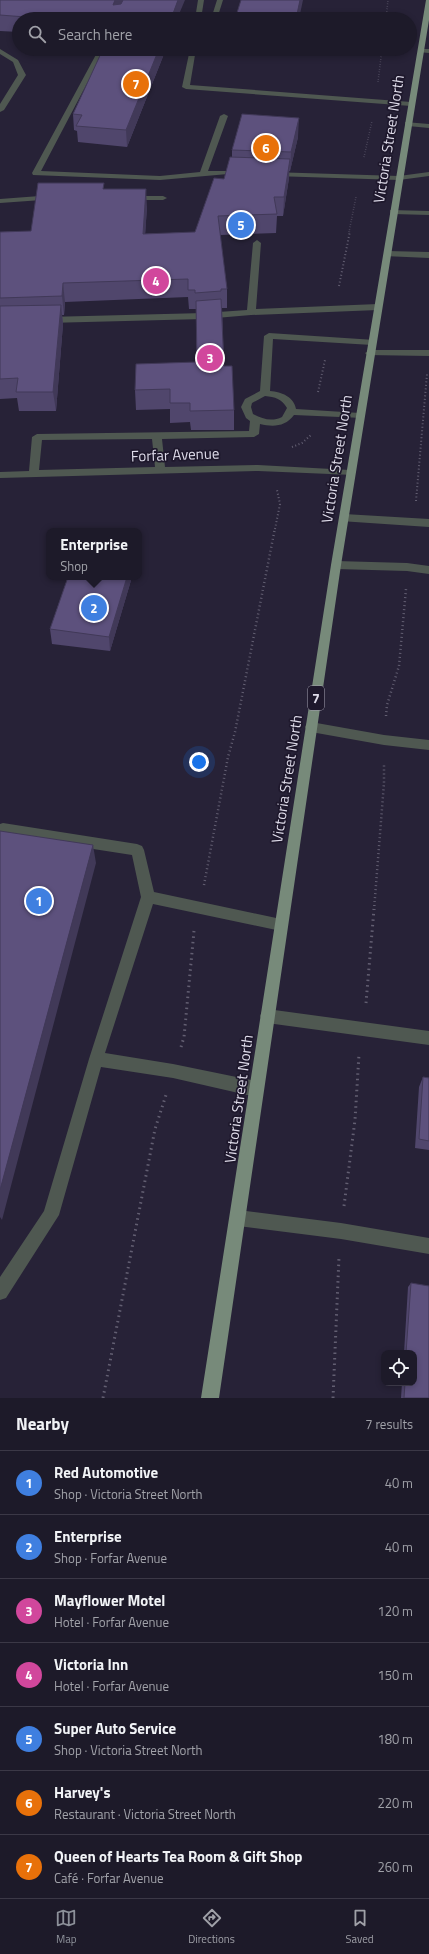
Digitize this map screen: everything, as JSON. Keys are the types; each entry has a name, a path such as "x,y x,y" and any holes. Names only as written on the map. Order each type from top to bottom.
{"main road":[{"name":"Victoria Street North","path":"210,1398 350,473 411,104 425,51 428,0"}],"street":[{"path":"199,12 202,0"},
{"path":"216,12 220,0"},
{"path":"0,51 16,61 22,75 0,110"},
{"path":"98,56 36,173 160,178 228,172 252,173"},
{"path":"192,56 186,88 411,104"},
{"path":"203,174 224,116"},
{"path":"408,124 429,126"},
{"path":"267,174 399,178 429,174"},
{"path":"0,201 63,198"},
{"path":"124,198 163,198"},
{"path":"394,212 429,213"},
{"path":"251,312 257,243"},
{"path":"387,254 429,255"},
{"path":"39,320 204,316 251,312 378,307"},
{"path":"265,393 269,336 329,339 371,347 429,353"},
{"path":"265,393 280,395 286,398 292,408 291,412 283,420 276,422 261,422 254,420 246,412 247,402 251,398 265,393"},
{"path":"291,412 360,416"},
{"path":"34,474 37,437 254,434 254,420"},
{"path":"156,435 160,470"},
{"name":"Forfar Avenue","path":"0,475 258,468 350,473"},
{"path":"344,518 429,523"},
{"path":"336,565 407,567 429,570"},
{"path":"311,727 384,740 429,745"},
{"path":"0,830 3,829 137,850 148,898 96,1059 51,1215 0,1292"},
{"path":"148,898 200,907 281,925"},
{"path":"267,1016 429,1038"},
{"path":"96,1059 173,1071 256,1089"},
{"path":"238,1218 341,1231 429,1246"}],"path":[{"path":"387,12 388,0"},
{"name":"Victoria Street North","path":"378,83 381,56"},
{"name":"Victoria Street North","path":"335,309 372,116"},
{"name":"Victoria Street North","path":"290,448 302,443 310,436 329,339"},
{"path":"413,521 427,372"},
{"path":"103,1398 155,1129 184,1037 194,929 200,907 228,757 236,732 280,504 276,485"},
{"path":"333,1398 338,1267 355,1120 358,1058 368,985 384,783 384,740 387,705 399,666 407,567"}],"building":[{"path":"0,0 115,0 113,5 121,4 123,0 178,0 174,12 12,12 12,16 0,15"},
{"path":"241,0 300,0 297,12 237,12"},
{"path":"100,56 156,56 126,130 76,126 82,115 73,114"},
{"path":"242,114 299,118 291,152 232,150"},
{"path":"230,157 290,159 284,197 274,197 277,214 218,216 227,289 221,289 221,291 195,293 195,290 188,290 188,279 63,283 62,296 0,298 0,232 31,231 38,183 104,183 103,189 146,189 143,234 195,232 214,178 224,179"},
{"path":"221,299 224,366 232,366 234,410 190,411 190,403 170,403 170,389 135,390 136,364 197,362 196,301"},
{"path":"61,305 53,392 16,392 18,378 0,379 0,306"},
{"path":"67,580 126,580 109,637 50,629"},
{"path":"0,831 93,845 0,1190"},
{"path":"423,1077 429,1078 429,1141 419,1139"},
{"path":"411,1283 429,1286 429,1398 404,1398 405,1386 417,1386 417,1350 406,1350"}],"place":[{"name":"Queen of Hearts Tea Room & Gift Shop","path":"136,84"},
{"name":"Harvey's","path":"266,148"},
{"name":"Super Auto Service","path":"241,225"},
{"name":"Victoria Inn","path":"156,281"},
{"name":"Mayflower Motel","path":"210,358"},
{"name":"Enterprise","path":"94,608"},
{"name":"Red Automotive","path":"39,901"}]}
